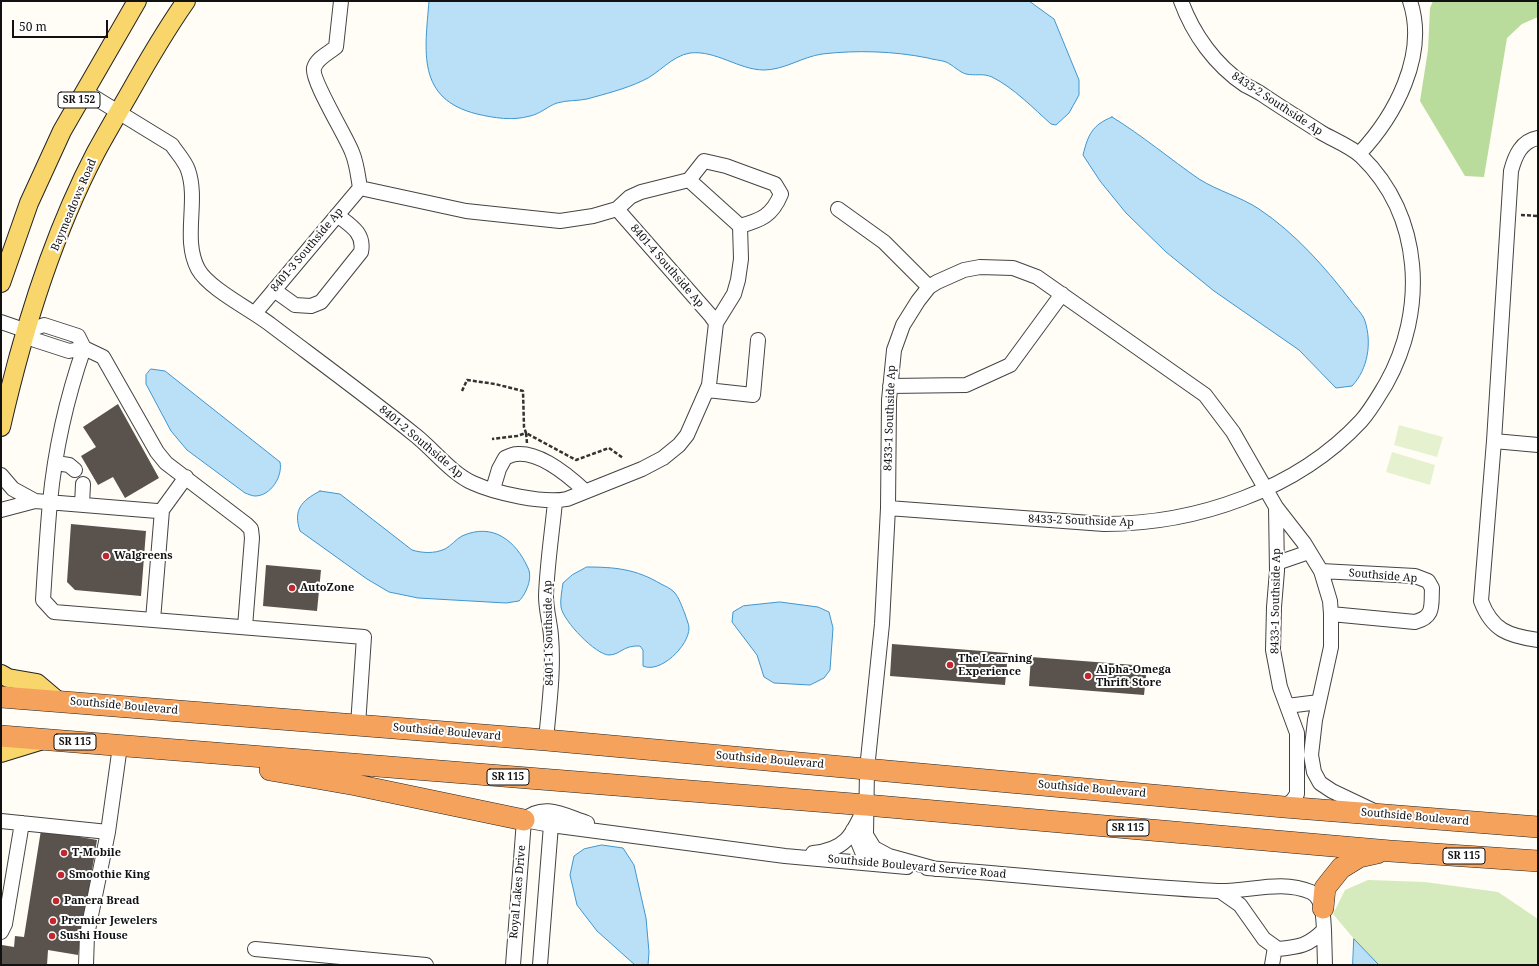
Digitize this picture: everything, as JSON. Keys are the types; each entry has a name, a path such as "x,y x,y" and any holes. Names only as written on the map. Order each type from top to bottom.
{"highway":[{"name":"Southside Boulevard","path":"1,697 56,700 546,740 1284,807 1538,827"},
{"name":"SR 115","path":"1,736 866,805 1390,851 1538,861"},
{"path":"149,748 356,785 524,820"},
{"path":"1323,908 1325,888 1340,868 1359,857 1390,851"}],"main road":[{"name":"SR 152","path":"1,283 29,203 62,132 84,91 137,1"},
{"name":"Baymeadows Road","path":"1,427 27,331 57,243 74,200 96,152 163,33 186,1"},
{"path":"1,674 8,678 37,683 56,700"},
{"path":"1,753 44,740"}],"street":[{"path":"341,1 336,47 316,62 314,70 321,90 352,151 357,168 360,188 466,210 552,221 579,219 617,209 630,197 641,192 689,180 704,161 726,166 775,184 781,194 773,209 767,216 740,226 689,180"},
{"name":"8433-2 Southside Ap","path":"888,508 1056,521 1132,524 1164,520 1192,514 1267,488 1323,455 1364,418 1374,405 1392,373 1406,337 1413,306 1414,282 1409,238 1392,199 1380,180 1359,154 1283,108 1231,74 1213,57 1203,43 1185,13 1181,1"},
{"path":"1359,154 1370,143 1382,124 1398,96 1409,71 1416,38 1413,10 1410,1"},
{"name":"8401-2 Southside Ap","path":"84,91 172,145 180,156 188,171 192,209 191,241 193,257 205,278 255,313 391,416 432,449 461,476 474,483 513,494 555,502 567,499 642,469 663,458 679,445 687,435 707,390 712,369 716,323 729,304 738,280 741,259 740,226"},
{"path":"1538,138 1531,139 1521,148 1516,156 1511,172 1494,441 1481,601 1489,618 1501,631 1538,640"},
{"name":"8401-3 Southside Ap","path":"255,313 360,188"},
{"name":"8401-4 Southside Ap","path":"617,209 716,323"},
{"path":"838,209 884,242 929,287"},
{"path":"274,290 295,305 311,306 321,302 361,252 362,246 358,231 337,215"},
{"name":"8433-1 Southside Ap","path":"936,869 889,856 874,848 866,835 867,769 882,624 888,508 890,386 894,350 903,325 929,287 964,270 980,267 1012,268 1037,277 1205,395 1233,432 1267,488 1276,507 1321,571 1330,601 1331,647 1319,702 1312,755 1314,772 1320,783 1332,792 1383,815"},
{"path":"890,386 966,385 1010,365 1062,294"},
{"path":"1,322 27,331 35,340 69,351 84,348 103,357 157,452 166,463 186,477 251,529 252,538 245,627"},
{"path":"707,390 753,395 758,340"},
{"path":"84,348 65,415 56,462 50,502 43,600 54,612 364,637 358,725"},
{"path":"1494,441 1538,445"},
{"path":"493,489 499,469 505,458 517,454 528,455 567,474 585,491"},
{"path":"56,462 69,465 75,470"},
{"path":"1,475 13,489 35,501"},
{"path":"153,620 162,510 186,477"},
{"path":"82,505 83,484"},
{"path":"1,510 35,501 157,512 162,510"},
{"name":"8401-1 Southside Ap","path":"546,740 552,681 551,635 547,614 546,596 555,502"},
{"name":"8433-1 Southside Ap","path":"1276,507 1277,563 1273,650 1280,687 1297,733 1298,770 1297,794 1293,800 1284,807"},
{"path":"1277,563 1309,552"},
{"name":"Southside Ap","path":"1321,571 1415,576 1428,582 1432,588 1431,611 1424,619 1415,622 1331,614"},
{"path":"1287,706 1319,702"},
{"path":"86,965 87,935 108,832 120,746"},
{"path":"785,856 830,852 840,846 853,830 866,805"},
{"name":"Southside Boulevard Service Road","path":"524,820 532,812 543,810 554,812 616,833"},
{"name":"Southside Boulevard Service Road","path":"524,820 551,825 785,856 875,864 1220,891 1269,886 1294,886 1313,893 1323,908"},
{"name":"Royal Lakes Drive","path":"513,965 524,820"},
{"path":"1,821 108,832"},
{"path":"1,932 6,924 22,822"},
{"path":"540,965 551,825"},
{"path":"853,830 863,854 875,864"},
{"path":"1220,891 1240,905 1264,939 1278,949 1299,947 1313,941 1324,930"},
{"path":"1323,908 1325,965"},
{"path":"1272,965 1275,947"},
{"path":"255,949 426,965"}],"path":[{"path":"1508,214 1538,216"},
{"path":"462,391 467,380 495,384 523,391 524,427 528,455"},
{"path":"492,439 517,436 526,433 535,436 576,460 609,448 623,458"}],"green space":[{"path":"1433,1 1538,1 1538,17 1522,24 1507,38 1484,177 1465,176 1420,101 1428,50 1430,8"},
{"path":"1399,425 1443,437 1437,457 1394,445"},
{"path":"1392,452 1435,465 1430,485 1386,472"},
{"path":"1368,880 1425,882 1498,892 1538,919 1538,965 1379,965 1333,914 1345,890"}],"water":[{"path":"429,1 1029,1 1054,19 1079,80 1079,95 1069,113 1056,125 1051,124 1016,92 992,77 966,74 946,62 928,58 888,53 835,53 822,54 779,68 764,70 746,67 709,54 690,53 671,61 648,78 622,89 587,99 557,103 537,114 524,118 497,118 477,114 457,107 443,97 434,85 429,71 426,55"},
{"path":"1112,117 1199,179 1245,201 1272,218 1309,251 1320,263 1361,313 1365,321 1368,338 1367,355 1362,372 1352,386 1336,388 1299,350 1214,291 1166,252 1126,213 1100,181 1083,155 1089,136 1095,127"},
{"path":"151,369 165,371 280,462 280,473 278,479 271,489 261,495 254,496 245,493 187,450 171,431 146,384 146,375"},
{"path":"320,491 340,494 412,550 424,552 441,551 462,536 473,532 484,531 502,537 510,542 517,550 528,568 530,576 526,590 519,601 506,603 418,598 389,592 367,579 300,531 298,524 298,512 300,507 313,495"},
{"path":"587,567 616,568 634,572 668,587 676,594 689,626 688,635 679,650 665,662 657,666 650,667 643,666 643,650 640,646 626,648 613,655 609,655 603,654 589,644 574,628 563,613 561,607 563,583 572,575"},
{"path":"780,602 818,607 829,612 833,628 830,670 824,678 810,685 774,683 764,677 757,655 732,622 733,612 743,606"},
{"path":"602,845 623,848 634,865 646,918 649,952 648,965 635,965 597,931 577,905 570,875 574,856 584,849"},
{"path":"1354,939 1378,964 1379,965 1353,965"}],"building":[{"path":"118,404 159,478 125,498 113,477 98,485 81,456 96,447 83,427"},
{"name":"Walgreens","path":"71,524 146,531 141,596 75,590 67,582"},
{"name":"AutoZone","path":"266,565 321,570 317,611 263,606"},
{"path":"892,644 1008,653 1005,685 890,676"},
{"name":"Alpha-Omega Thrift Store","path":"1031,657 1147,666 1144,695 1029,686"},
{"path":"41,830 97,840 78,955 48,950 47,965 1,965 2,945 14,947 15,936 24,937"}],"place":[{"name":"Walgreens","path":"106,556"},
{"name":"AutoZone","path":"292,588"},
{"name":"The Learning Experience","path":"950,665"},
{"name":"Alpha-Omega Thrift Store","path":"1088,676"},
{"name":"T-Mobile","path":"64,853"},
{"name":"Smoothie King","path":"61,875"},
{"name":"Panera Bread","path":"56,901"},
{"name":"Premier Jewelers","path":"53,921"},
{"name":"Sushi House","path":"52,936"}]}
